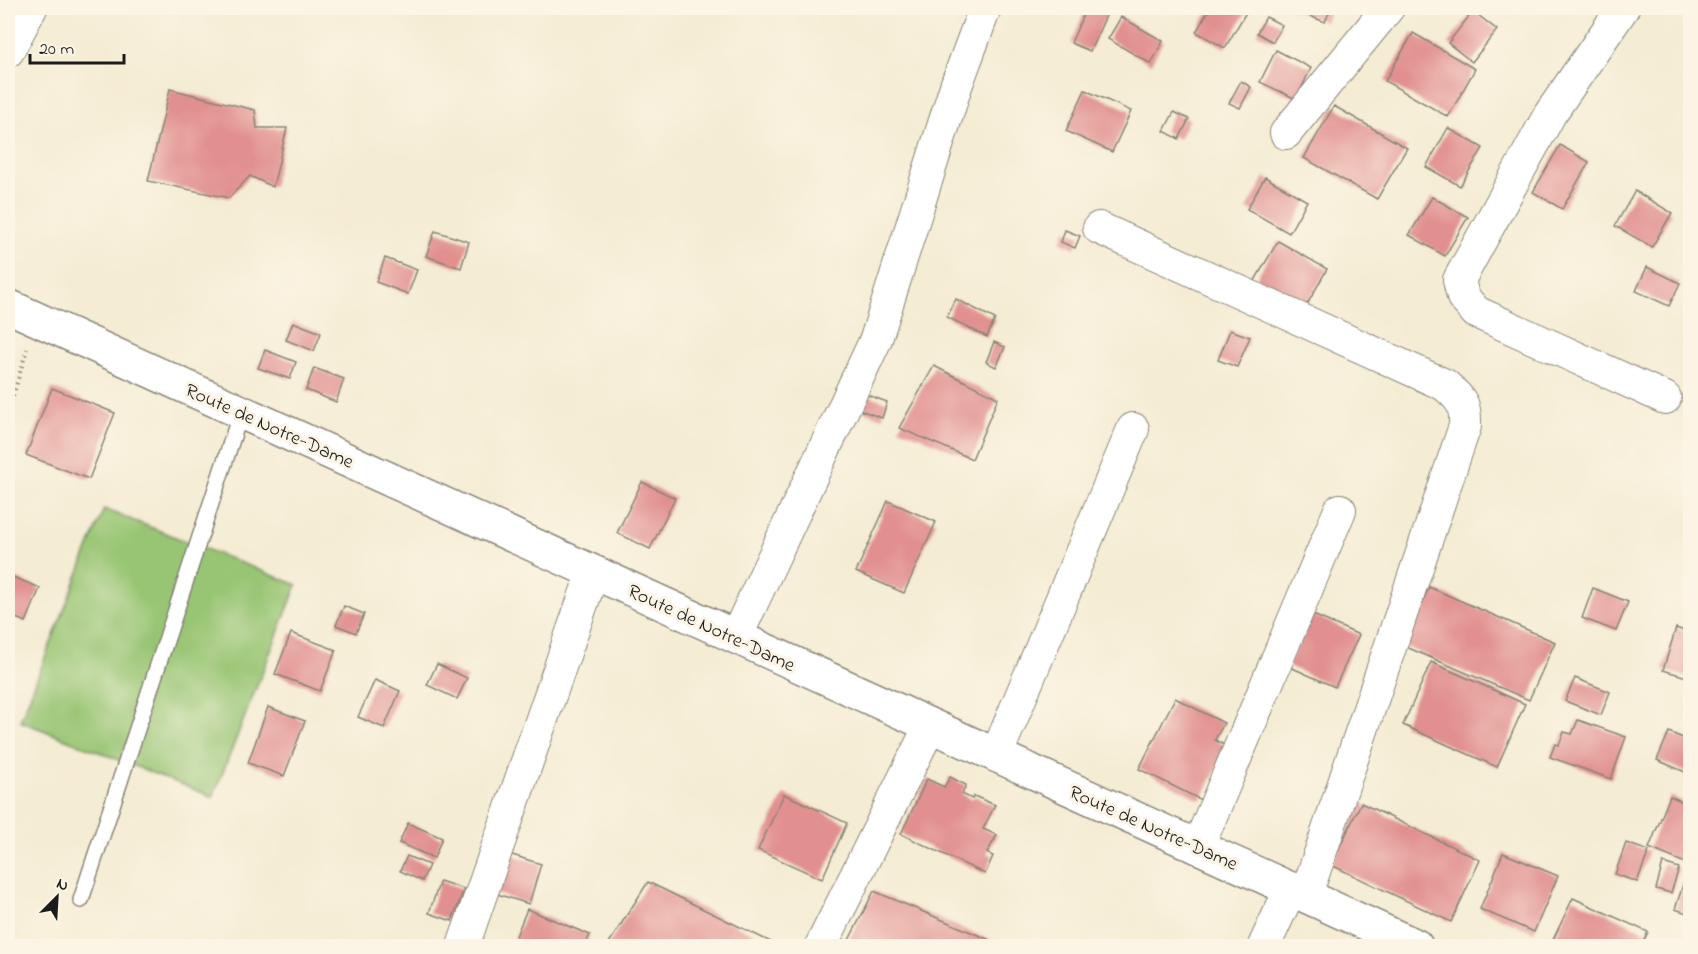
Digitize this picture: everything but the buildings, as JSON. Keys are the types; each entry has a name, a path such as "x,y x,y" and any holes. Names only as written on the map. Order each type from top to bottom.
{"street":[{"path":"8,51 31,8"},
{"path":"736,637 876,339 956,86 985,8"},
{"path":"1286,133 1388,8"},
{"path":"1623,8 1550,114 1460,280 1463,297 1476,312 1665,398"},
{"path":"1099,228 1445,385 1459,397 1466,410 1465,426 1299,892 1264,946"},
{"name":"Route de Notre-Dame","path":"22,313 1416,946"},
{"path":"996,756 1133,429"},
{"path":"1198,847 1340,510"},
{"path":"463,946 593,572"},
{"path":"821,946 930,726"}],"lane":[{"path":"81,900 242,412"}],"path":[{"path":"8,413 22,313"}],"green space":[{"path":"104,509 297,585 213,797 20,721"}]}
